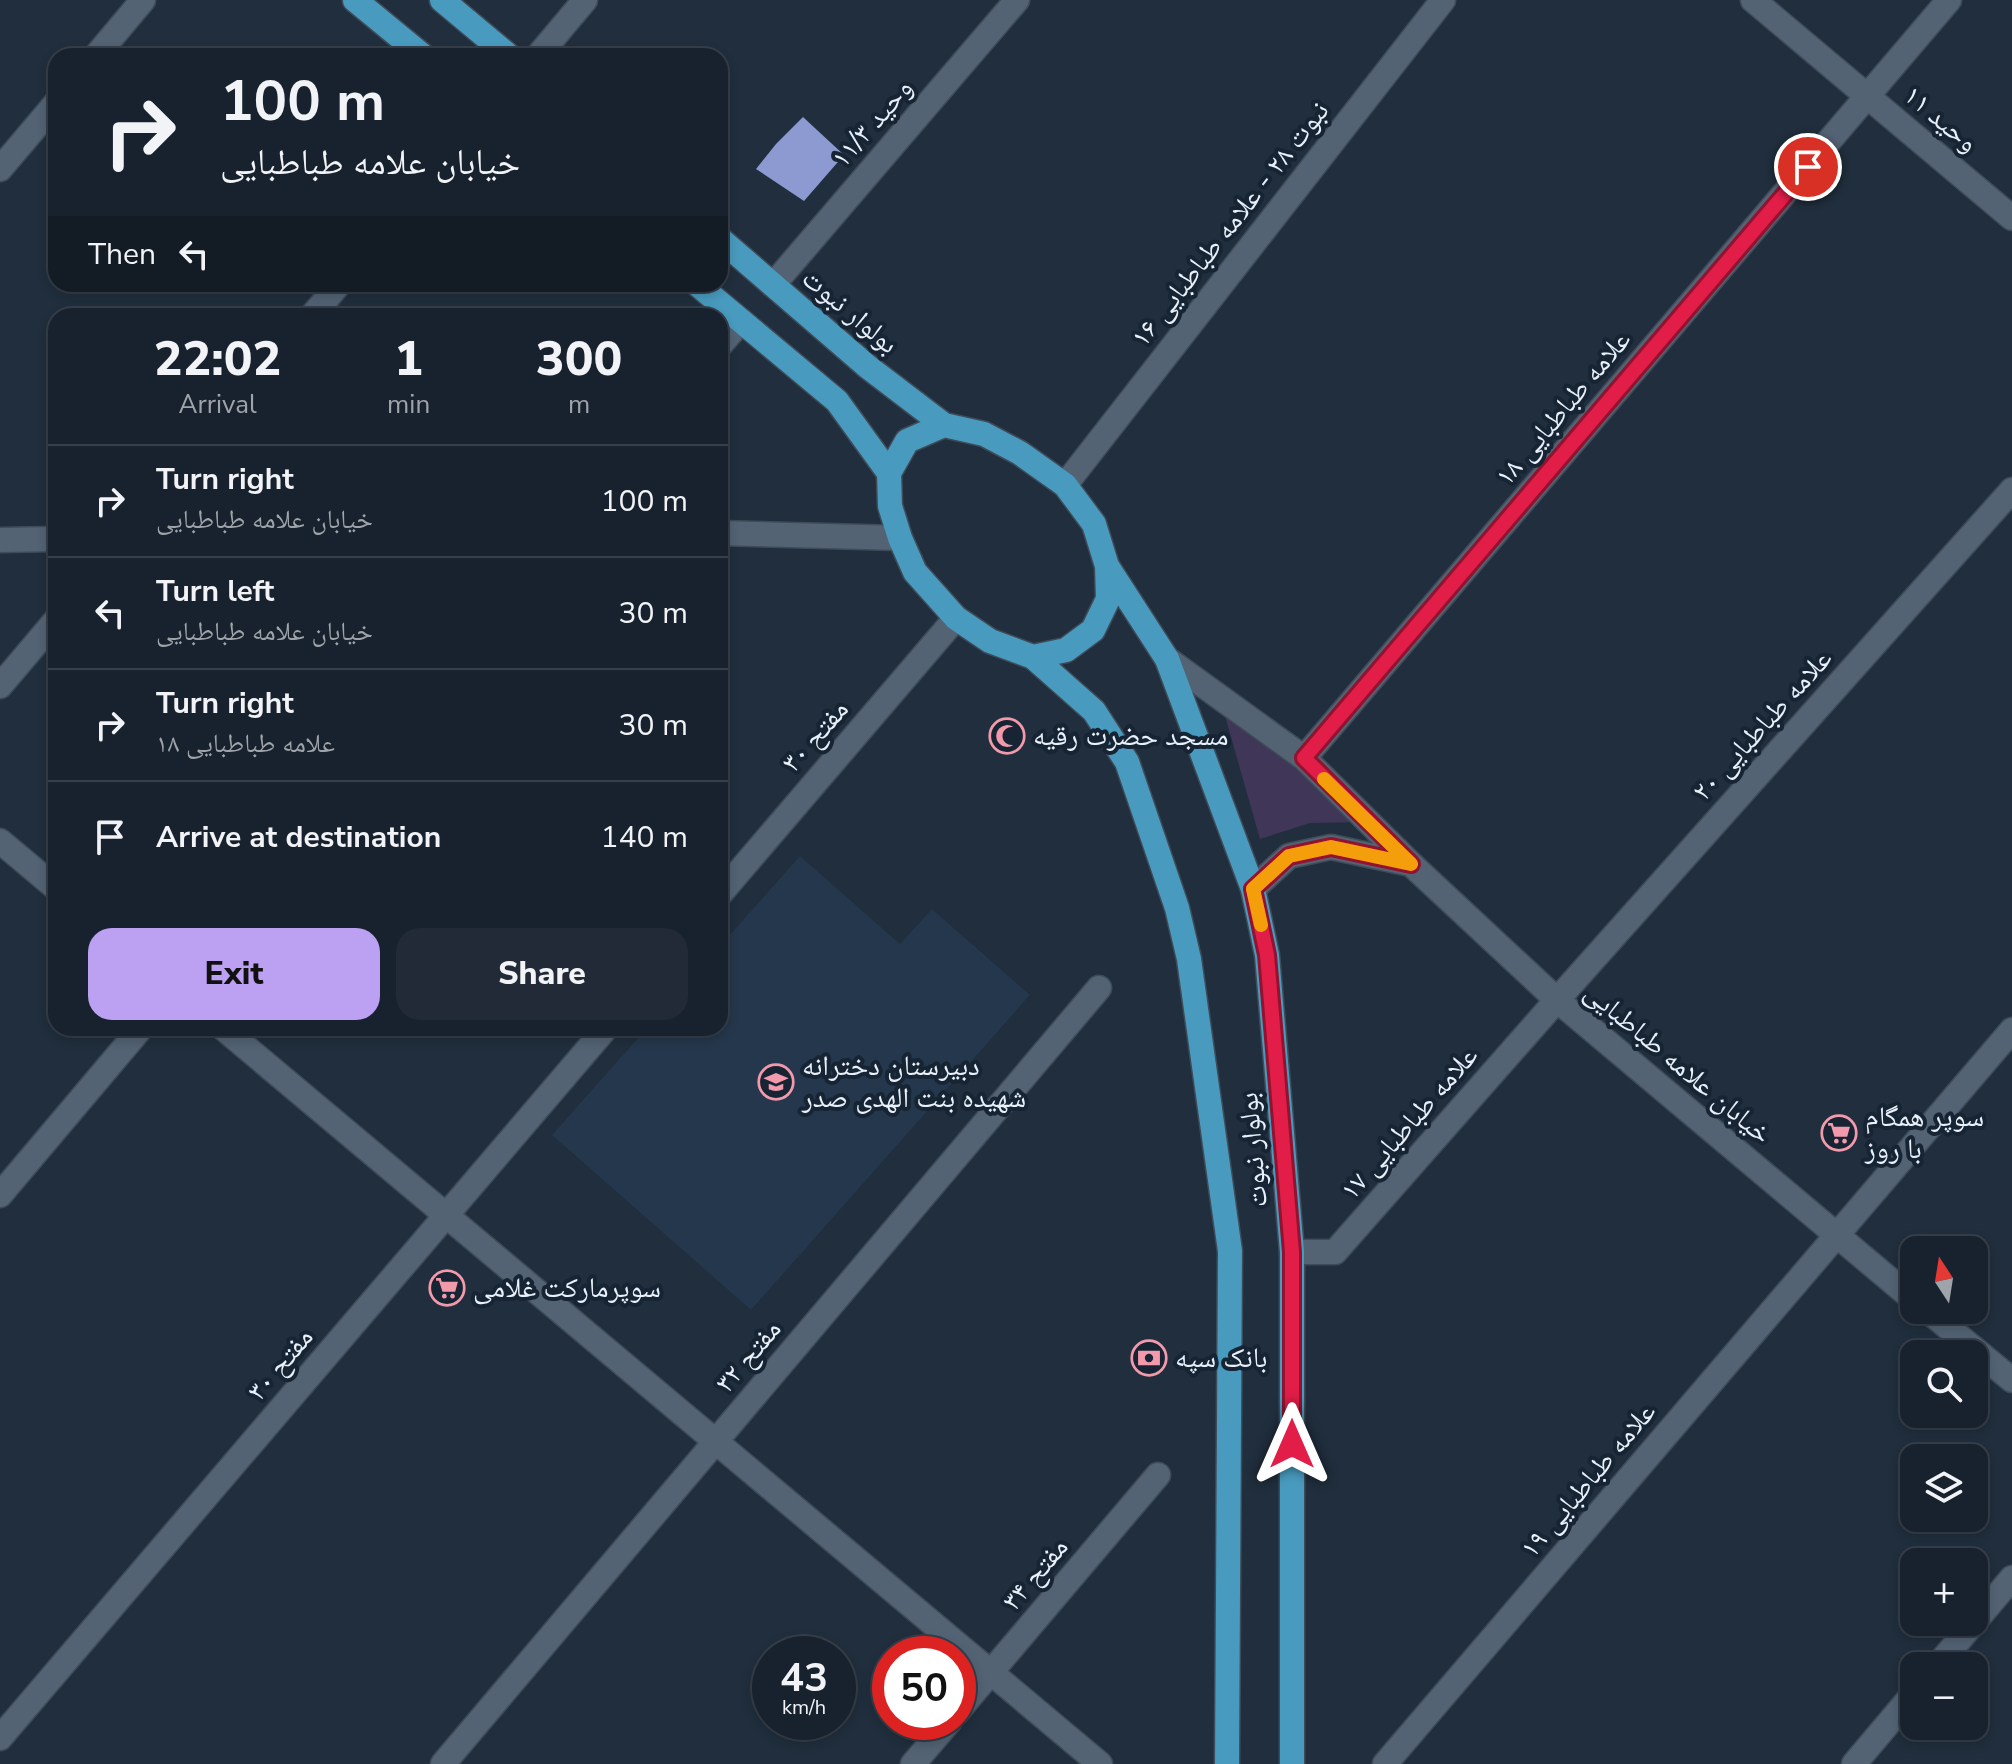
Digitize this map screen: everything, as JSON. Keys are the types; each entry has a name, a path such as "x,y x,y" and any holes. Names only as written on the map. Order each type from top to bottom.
{"main road":[{"path":"355,0 413,48"},
{"path":"442,0 499,48"},
{"name":"بولوار نبوت","path":"728,246 868,367 944,425"},
{"path":"707,292 726,308"},
{"path":"728,310 837,401 889,473"},
{"path":"944,425 984,434 1020,453 1065,485 1094,524 1107,566 1108,599 1093,630 1066,650 1033,657 990,641 956,618 915,572 890,506 889,473 907,441 944,425"},
{"name":"بولوار نبوت","path":"1107,566 1167,659 1253,889 1267,955 1292,1252 1292,1764"},
{"name":"بولوار نبوت","path":"1033,657 1094,711 1127,762 1177,908 1189,959 1230,1251 1227,1764"}],"street":[{"path":"103,48 143,0"},
{"path":"545,48 585,0"},
{"name":"وحید ۱۱/۳","path":"773,285 1017,0"},
{"name":"نبوت ۲۸ - علامه طباطبایی ۱۶","path":"1065,485 1443,0"},
{"name":"وحید ۱۱","path":"1753,0 2012,218"},
{"name":"علامه طباطبایی ۱۸","path":"1304,758 1949,0"},
{"path":"0,169 48,112"},
{"path":"319,308 332,292"},
{"path":"728,336 741,321"},
{"name":"علامه طباطبایی ۲۰","path":"1557,1000 2012,490"},
{"path":"728,533 900,538"},
{"path":"0,540 48,539"},
{"name":"مفتح ۳۰","path":"728,885 956,618"},
{"path":"0,686 48,629"},
{"name":"خیابان علامه طباطبایی","path":"1167,659 1304,758 1411,864 1557,1000 1900,1289"},
{"path":"0,841 48,881"},
{"path":"1253,889 1289,856 1331,847 1411,864"},
{"name":"مفتح ۳۲","path":"443,1764 1099,988"},
{"name":"علامه طباطبایی ۱۷","path":"1292,1252 1335,1252 1557,1000"},
{"name":"علامه طباطبایی ۱۹","path":"1385,1764 2012,1030"},
{"path":"0,1195 134,1036"},
{"path":"233,1036 1100,1764"},
{"name":"مفتح ۳۰","path":"0,1738 599,1036"},
{"path":"1944,1324 2012,1380"},
{"name":"مفتح ۳۴","path":"976,1690 1158,1475"},
{"path":"1949,1652 2012,1578"},
{"path":"1854,1764 1900,1710"},
{"path":"913,1764 934,1740"}],"shaded area":[{"path":"1223,709 1362,822 1310,823 1260,839"},
{"name":"دبیرستان دخترانه شهیده بنت الهدی صدر","path":"800,856 900,944 932,909 1030,995 751,1310 552,1135 640,1036 728,1036 728,937"}],"building":[{"path":"803,117 844,155 804,201 756,169"}],"slow traffic":[{"path":"1261,925 1253,889 1289,856 1331,847 1411,864 1324,779"}],"place":[{"name":"مسجد حضرت رقیه","path":"1007,736"},
{"name":"دبیرستان دخترانه شهیده بنت الهدی صدر","path":"776,1082"},
{"name":"سوپر همگام با روز","path":"1839,1133"},
{"name":"سوپرمارکت غلامی","path":"447,1288"},
{"name":"بانک سپه","path":"1149,1358"}],"route":[{"path":"1292,1444 1292,1252 1267,955 1253,889 1289,856 1331,847 1411,864 1304,758 1808,167"}]}
